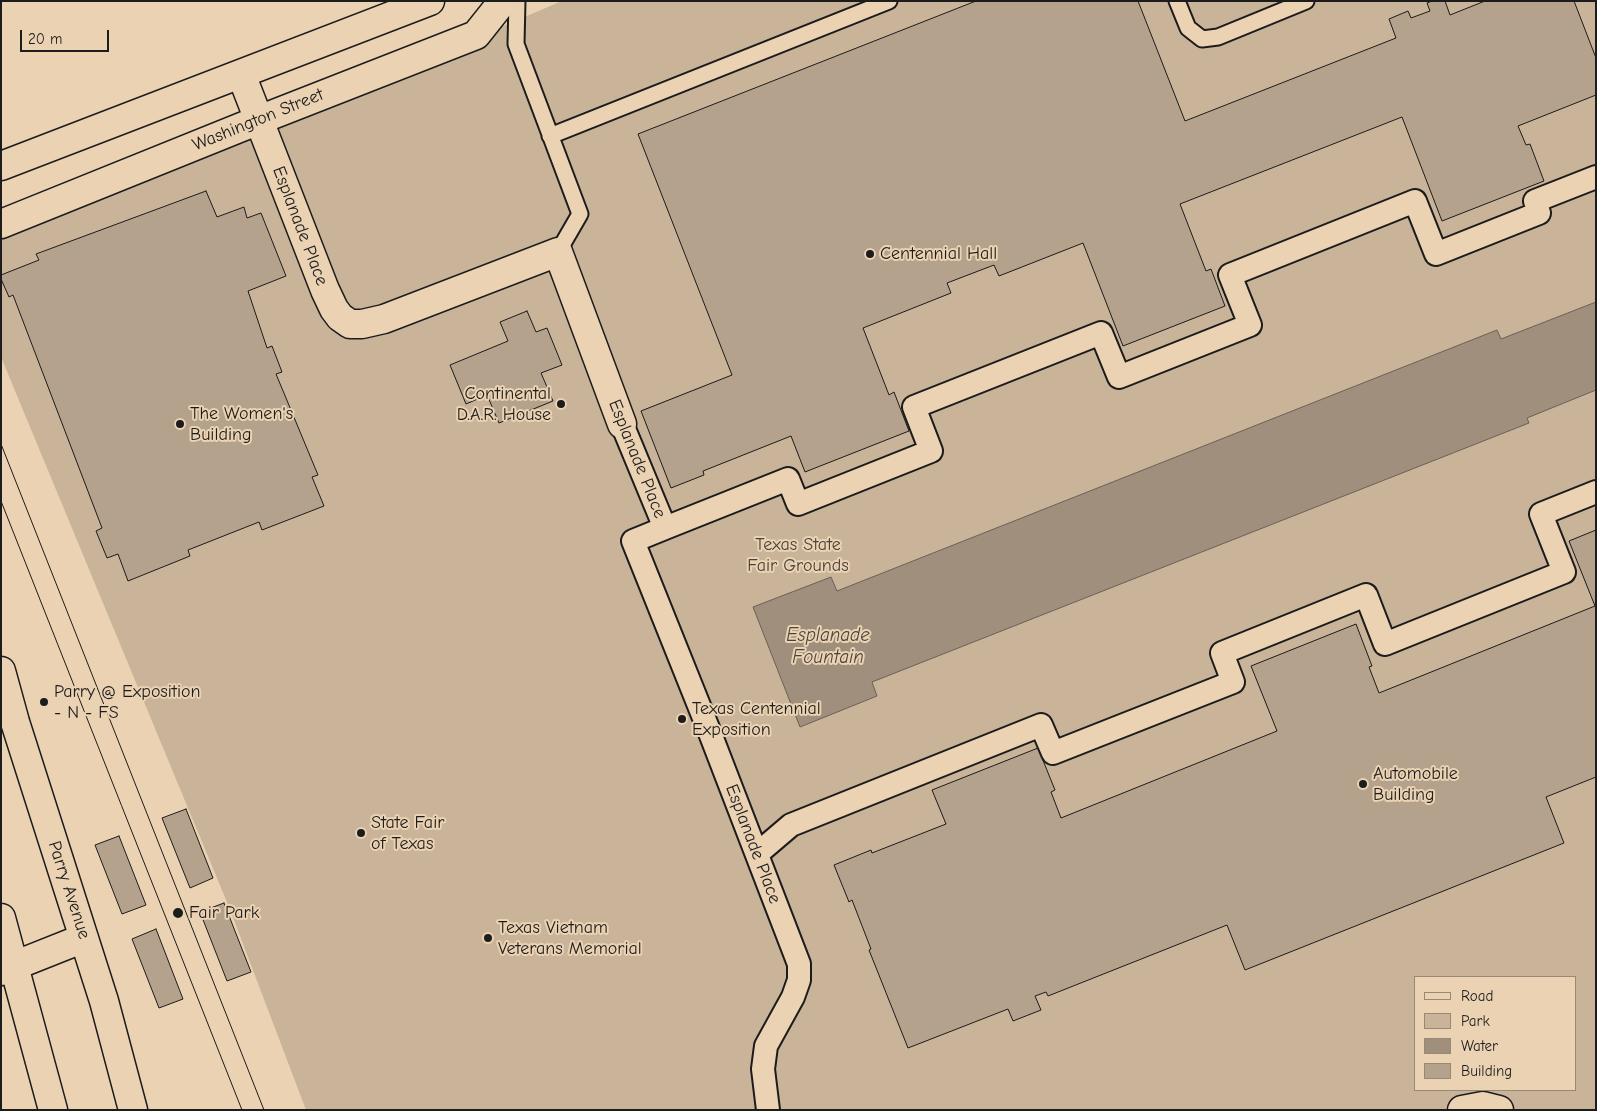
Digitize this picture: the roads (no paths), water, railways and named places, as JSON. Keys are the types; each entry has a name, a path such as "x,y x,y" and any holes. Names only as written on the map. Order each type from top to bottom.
{"street":[{"path":"1,166 430,1"},
{"name":"Washington Street","path":"1,224 476,35 503,1"},
{"name":"Esplanade Place","path":"241,74 325,290 334,309 340,317 350,324 362,324 384,319 558,252 622,424 665,528 633,541 710,733 799,964 799,980 793,997 766,1046 763,1069 768,1110"},
{"path":"665,528 788,479 798,504 931,451 914,407 1101,332 1119,377 1250,325 1230,275 1415,200 1436,254 1539,213 1535,202 1596,177"},
{"path":"757,854 791,825 1041,725 1053,754 1233,682 1222,653 1366,595 1385,644 1564,572 1541,514 1596,492"},
{"name":"Parry Avenue","path":"1,671 15,722 104,1001 133,1110"},
{"path":"1,918 8,968 53,1110"},
{"path":"8,968 84,938"},
{"path":"1462,1110 1483,1106 1500,1110"}],"lane":[{"path":"517,1 516,44 580,214 558,252"},
{"path":"550,136 889,1"},
{"path":"1178,1 1188,28 1202,39 1218,38 1306,1"}],"water":[{"name":"Esplanade Fountain","path":"1596,302 1596,390 1527,418 1529,423 872,682 877,696 800,727 753,607 831,577 837,591 1497,330 1501,339"}],"tram line":[{"path":"1,444 264,1110"},
{"path":"1,501 242,1110"}],"place":[{"name":"Centennial Hall","path":"870,254"},
{"name":"Continental D.A.R. House","path":"561,404"},
{"name":"The Women's Building","path":"180,424"},
{"name":"Parry @ Exposition - N - FS","path":"44,702"},
{"name":"Texas Centennial Exposition","path":"682,719"},
{"name":"Automobile Building","path":"1363,784"},
{"name":"State Fair of Texas","path":"361,833"},
{"name":"Fair Park","path":"178,913"},
{"name":"Texas Vietnam Veterans Memorial","path":"488,938"}],"park label":[{"name":"Texas State Fair Grounds","path":"798,555"}]}
